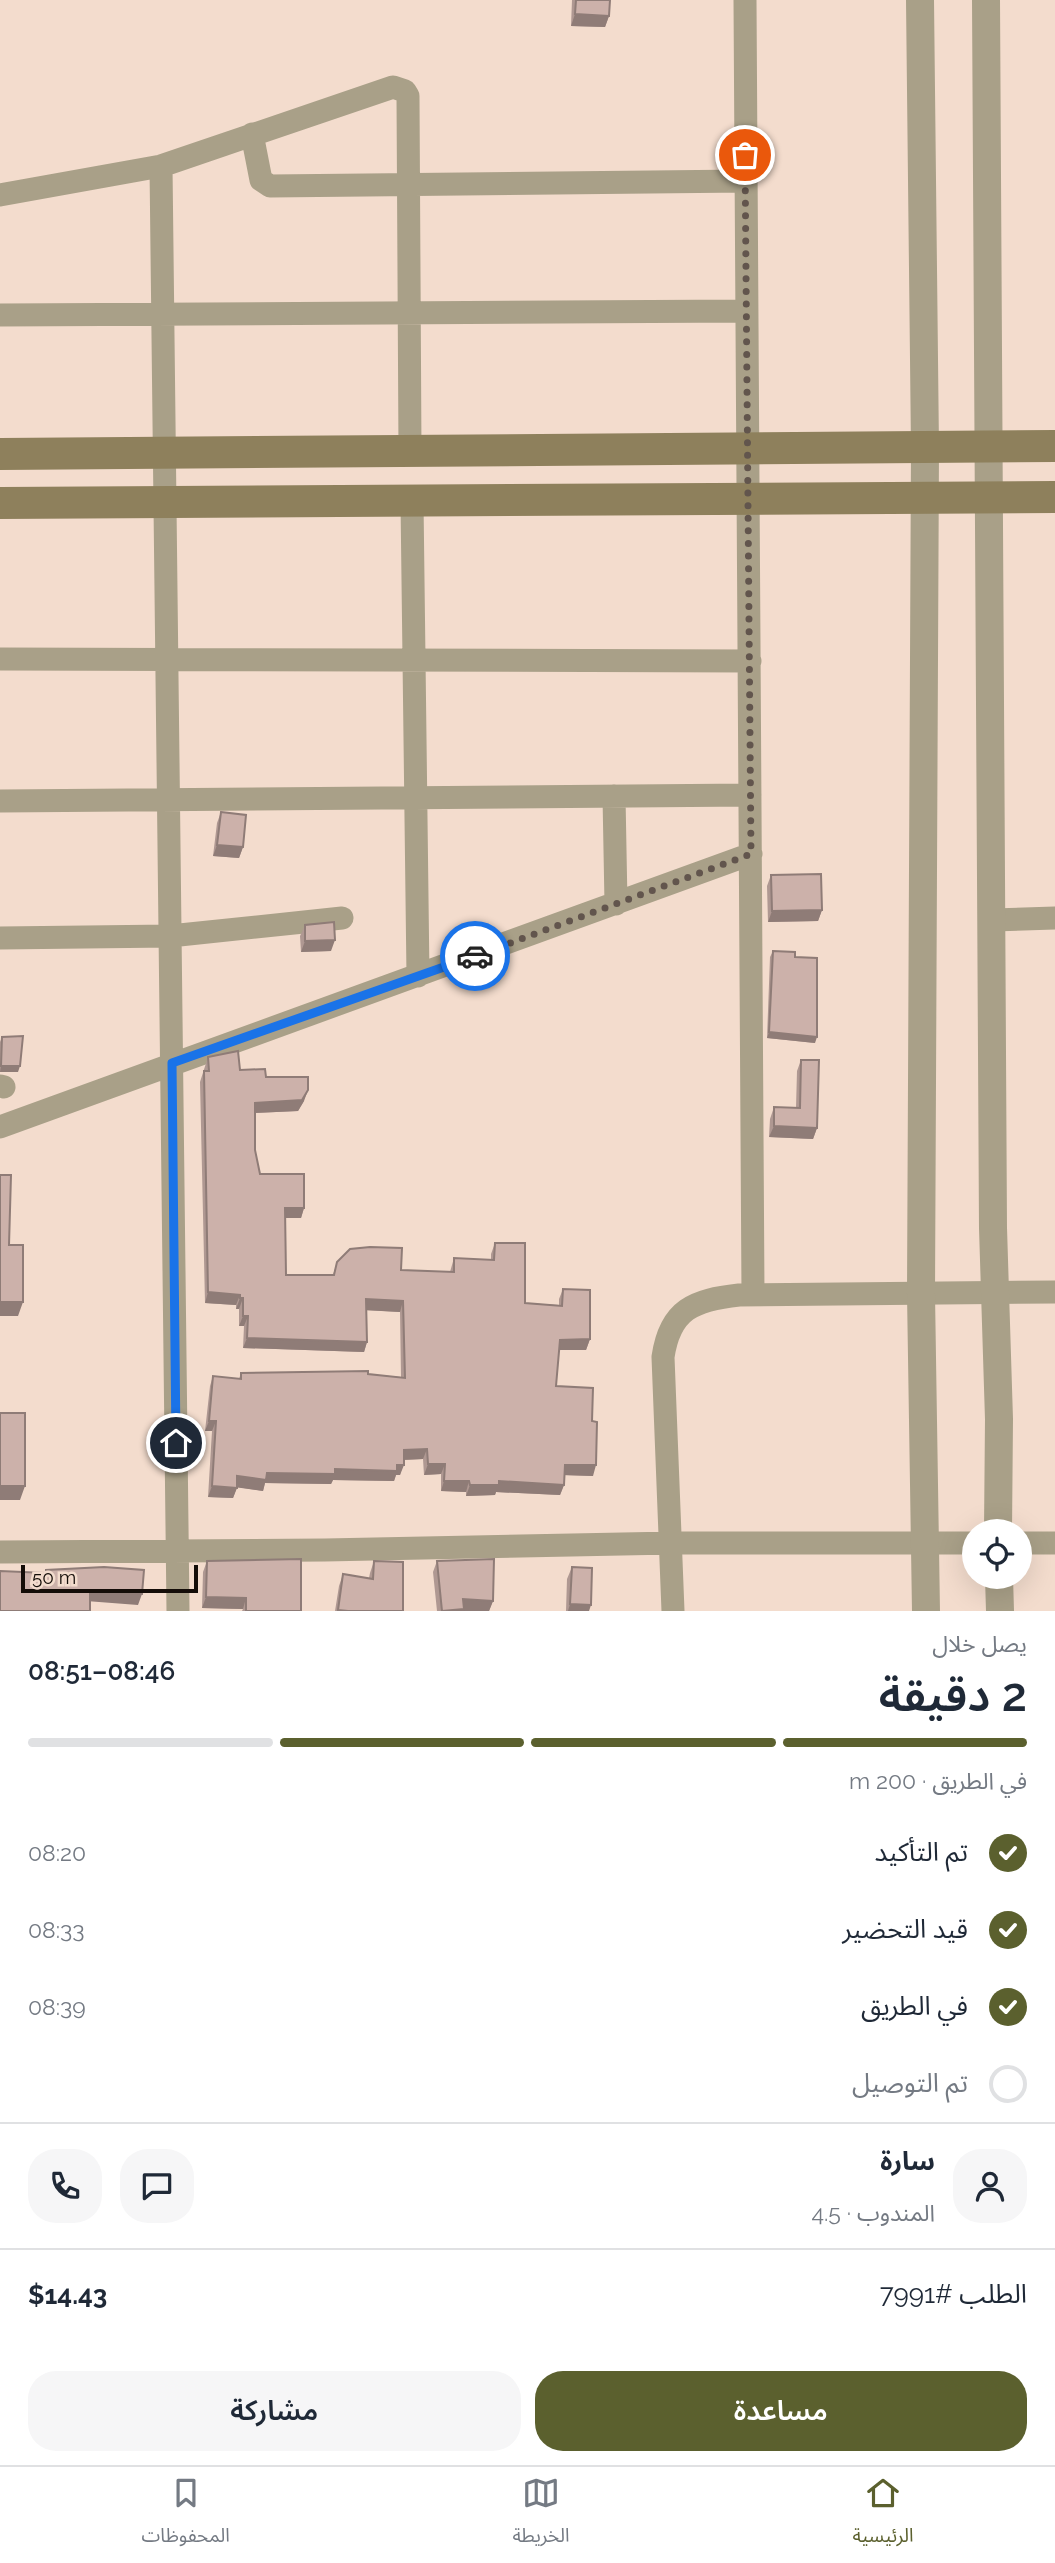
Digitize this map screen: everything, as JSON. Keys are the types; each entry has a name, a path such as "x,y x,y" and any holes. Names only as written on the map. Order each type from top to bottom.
{"main road":[{"path":"0,454 1055,446"},
{"path":"0,503 1055,497"}],"street":[{"path":"745,0 753,1295"},
{"path":"920,0 925,448 921,1294 926,1611"},
{"path":"986,0 998,1519"},
{"path":"0,195 161,166 252,134 400,88 408,96 410,452"},
{"path":"252,134 261,180 270,187 745,181"},
{"path":"161,166 178,1611"},
{"path":"0,315 746,311"},
{"path":"412,500 418,976"},
{"path":"0,660 750,661"},
{"path":"0,801 750,794"},
{"path":"614,796 617,904"},
{"path":"0,1127 751,854"},
{"path":"0,938 170,936 342,918"},
{"path":"992,920 1055,918"},
{"path":"673,1611 673,1542 663,1357 666,1338 678,1315 694,1305 716,1297 1055,1292"},
{"path":"0,1552 178,1552 673,1542 962,1543"},
{"path":"1032,1543 1055,1543"},
{"path":"999,1589 1000,1611"}],"building":[{"path":"576,0 610,0 609,16 575,14"},
{"path":"221,812 246,815 243,847 217,845"},
{"path":"821,874 822,910 772,911 771,875"},
{"path":"334,922 335,940 305,941 305,925"},
{"path":"773,951 795,952 795,957 817,958 817,1037 769,1032"},
{"path":"23,1036 20,1066 1,1066 2,1037"},
{"path":"238,1051 240,1070 265,1069 266,1077 308,1077 308,1090 302,1100 255,1103 255,1150 260,1174 304,1174 304,1208 285,1208 286,1275 334,1275 337,1262 350,1249 370,1247 402,1248 401,1270 454,1272 454,1258 494,1260 495,1243 525,1243 525,1303 562,1306 563,1289 590,1290 590,1339 560,1340 556,1386 593,1388 592,1421 597,1422 596,1465 565,1465 564,1485 499,1481 499,1485 470,1485 469,1481 444,1481 445,1464 428,1464 427,1449 404,1450 404,1465 397,1465 397,1471 335,1469 335,1474 267,1473 266,1480 237,1476 237,1488 212,1486 216,1421 209,1421 213,1376 241,1379 241,1373 368,1371 368,1374 405,1378 403,1301 366,1299 367,1342 247,1338 248,1316 243,1316 243,1298 240,1298 240,1295 208,1292 204,1071 209,1071 208,1057"},
{"path":"801,1060 819,1060 817,1128 774,1126 774,1107 800,1108"},
{"path":"0,1175 11,1175 9,1245 23,1245 23,1302 0,1302"},
{"path":"0,1413 25,1413 25,1486 0,1486"},
{"path":"301,1559 301,1611 246,1611 246,1598 206,1597 207,1561"},
{"path":"494,1559 493,1601 463,1599 464,1609 442,1611 437,1561"},
{"path":"374,1561 403,1562 403,1611 338,1610 343,1574 373,1579"},
{"path":"104,1567 144,1570 142,1594 90,1590 90,1611 0,1611 0,1571 46,1573 46,1570"},
{"path":"572,1567 592,1568 591,1605 570,1604"}],"way so far":[{"path":"475,956 751,854 745,155"}],"route":[{"path":"176,1443 172,1063 475,956"}]}
